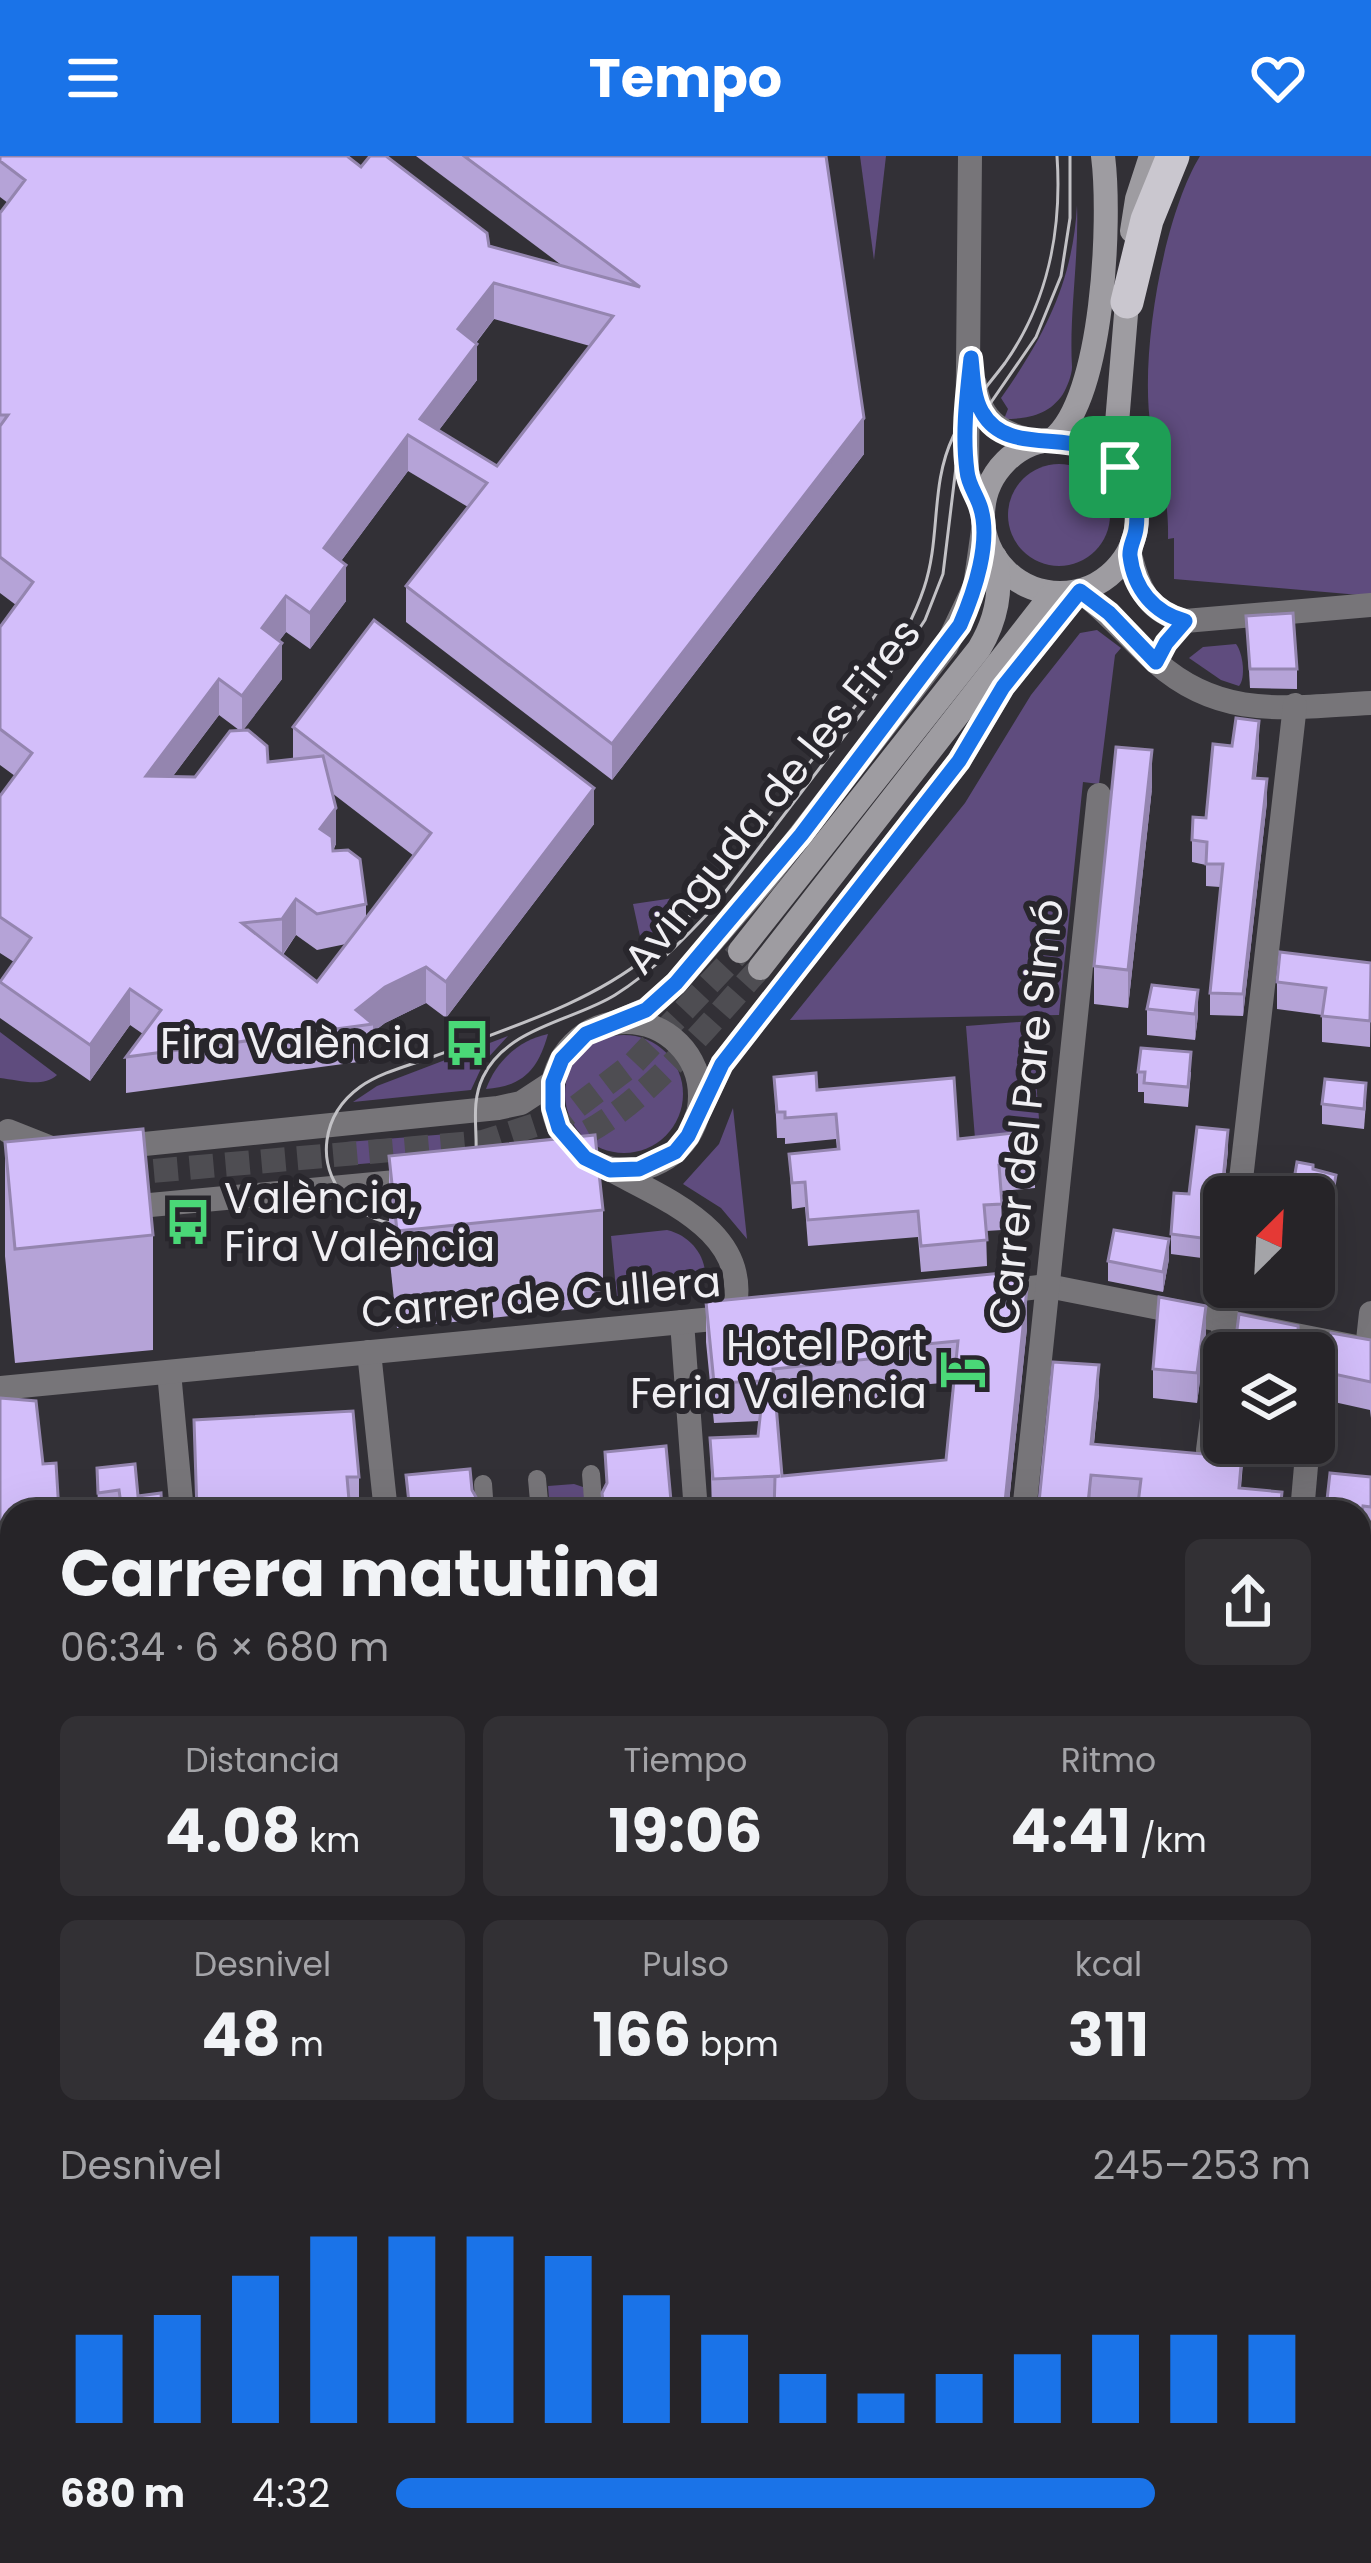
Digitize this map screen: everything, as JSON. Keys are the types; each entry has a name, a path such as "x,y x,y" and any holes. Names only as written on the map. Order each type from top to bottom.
{"highway":[{"path":"1127,302 1148,220 1173,156"}],"main road":[{"path":"1103,156 1104,245 1093,350 1080,398 1059,435 1023,449 997,472 982,520 995,557 1019,581 1053,593 1080,591 1103,580 1129,551 1137,523 1136,502 1120,467 1117,423 1132,226 1151,156"},
{"path":"1046,441 1090,445 1120,467"},
{"name":"Avinguda de les Fires","path":"740,951 985,639 997,607 995,557"},
{"path":"760,968 1053,593"}],"street":[{"path":"970,156 971,358 965,415 967,472 982,520"},
{"path":"971,358 983,414 1006,433 1046,441"},
{"name":"Avinguda de les Fires","path":"617,1022 646,1010 676,983 801,835 946,647 975,586 982,520"},
{"path":"1129,551 1137,580 1154,606 1164,616 1185,621 1371,605"},
{"path":"554,1165 639,1169 675,1152 722,1064 959,761 1003,687 1080,591 1109,613 1156,662 1184,682 1232,705 1371,703"},
{"path":"1156,662 1185,621"},
{"path":"1241,1176 1295,705"},
{"name":"Carrer del Pare Simó","path":"1025,1500 1099,795"},
{"path":"4,1130 44,1148 87,1149 498,1108 521,1103 553,1082 573,1046 586,1034 617,1022 639,1022 658,1029 691,1058 700,1097 696,1118"},
{"path":"553,1082 559,1128 585,1158 607,1168"},
{"path":"4,1130 20,1142 32,1171"},
{"name":"Carrer de Cullera","path":"0,1388 742,1317 736,1274 720,1242 694,1216 607,1168"},
{"path":"86,1208 431,1178"},
{"path":"964,1295 1048,1286 1252,1332"},
{"path":"1224,1332 1227,1308"},
{"path":"1335,1352 1369,1349 1371,1312"},
{"path":"682,1322 695,1500"},
{"path":"369,1352 385,1500"},
{"path":"169,1372 181,1500"},
{"path":"1303,1500 1306,1464"},
{"path":"590,1474 593,1500"},
{"path":"537,1479 539,1500"},
{"path":"483,1484 484,1500"}],"shaded area":[{"path":"860,156 886,156 874,260"},
{"path":"1200,156 1371,156 1371,596 1174,579 1174,538 1168,539 1165,495 1151,429 1148,365 1165,250"},
{"path":"1077,205 1069,381 1045,411 1004,419 1008,409 1001,398 1043,330 1063,284"},
{"path":"1059,464 1079,468 1095,479 1106,495 1110,515 1106,535 1095,551 1079,562 1059,566 1039,562 1023,551 1012,535 1008,515 1012,495 1023,479 1039,468"},
{"path":"1097,630 1121,648 1115,655 1099,784 1083,782 1059,1015 790,1020 965,803 1031,695 1080,633"},
{"path":"1236,644 1243,665 1239,686 1189,658 1203,647"},
{"path":"694,895 643,950 633,904"},
{"path":"1031,1021 1032,1027 1040,1026 1045,1078 1036,1080 1041,1145 976,1151 966,1026"},
{"path":"0,1032 57,1075 38,1082 0,1078"},
{"path":"548,1034 528,1074 486,1089 510,1053"},
{"path":"624,1035 647,1040 666,1052 678,1071 683,1094 678,1117 666,1136 647,1148 624,1153 601,1148 582,1136 570,1117 565,1094 570,1071 582,1052 601,1040"},
{"path":"508,1036 484,1062 471,1090 353,1102 377,1086"},
{"path":"733,1108 747,1239 721,1208 683,1184 719,1144"},
{"path":"461,1133 463,1155 349,1165 347,1142"},
{"path":"667,1230 696,1249 704,1265 705,1283 676,1297 617,1300 611,1236"},
{"path":"548,1486 583,1487 586,1500 549,1500"}],"building":[{"path":"0,156 347,156 361,167 370,156 386,156 487,233 489,246 640,287 464,156 826,156 864,418 612,744 406,586 487,483 408,435 324,548 346,565 310,613 286,596 262,628 282,643 242,696 219,679 146,776 195,777 230,731 248,730 267,746 268,762 323,756 336,808 320,829 332,837 333,851 348,850 360,859 366,904 317,914 296,899 282,919 242,923 317,982 431,833 293,727 374,620 594,788 446,982 426,967 385,987 356,1010 373,1024 126,1057 161,1010 130,989 90,1045 0,982 31,938 0,917 0,796 32,753 0,729 0,627 33,582 0,557 0,426 8,415 0,415 0,213 25,180 0,161","holes":["494,283 613,316 497,466 420,419 477,344 458,329"]},
{"path":"1293,613 1297,669 1250,669 1246,616"},
{"path":"1236,718 1259,721 1253,778 1267,779 1243,994 1210,993 1223,864 1206,864 1207,842 1192,840 1193,817 1206,818 1213,744 1232,746"},
{"path":"1116,747 1152,750 1128,970 1094,966"},
{"path":"1280,952 1371,963 1370,1021 1322,1016 1326,988 1277,982"},
{"path":"1152,985 1198,990 1195,1014 1147,1009"},
{"path":"1141,1048 1191,1052 1188,1087 1144,1083 1145,1072 1138,1072"},
{"path":"816,1073 817,1090 954,1078 958,1139 1033,1131 1035,1162 999,1165 1002,1204 984,1205 987,1240 921,1246 918,1211 808,1220 805,1182 792,1183 789,1154 839,1149 836,1114 785,1118 785,1112 777,1112 774,1077"},
{"path":"1325,1079 1366,1083 1364,1109 1322,1104"},
{"path":"1197,1127 1228,1130 1223,1176 1203,1176 1203,1238 1171,1234 1174,1193 1189,1194"},
{"path":"143,1129 153,1235 15,1249 5,1142"},
{"path":"595,1135 603,1210 397,1231 389,1156"},
{"path":"1297,1162 1336,1175 1335,1180 1335,1176 1295,1176"},
{"path":"1114,1230 1169,1239 1163,1272 1108,1261"},
{"path":"1012,1272 1027,1288 1005,1500 774,1500 775,1477 780,1476 713,1479 710,1438 758,1436 764,1381 714,1383 706,1302","holes":["958,1341 946,1460 782,1476 773,1369 907,1355 905,1346"]},
{"path":"1159,1297 1203,1305 1197,1373 1153,1369"},
{"path":"1239,1314 1298,1326 1298,1332 1237,1332"},
{"path":"1335,1334 1371,1340 1371,1382 1335,1374"},
{"path":"1053,1362 1099,1365 1091,1444 1203,1454 1203,1464 1241,1464 1239,1488 1282,1492 1281,1500 1138,1500 1141,1479 1091,1475 1088,1500 1039,1500"},
{"path":"0,1398 36,1401 43,1464 56,1463 58,1500 0,1500"},
{"path":"353,1411 359,1477 347,1477 349,1500 197,1500 194,1420"},
{"path":"666,1446 671,1500 603,1500 605,1452"},
{"path":"135,1464 138,1496 161,1493 161,1500 120,1500 119,1490 98,1493 97,1468"},
{"path":"470,1469 477,1500 409,1500 406,1475"},
{"path":"1330,1473 1371,1477 1371,1500 1327,1500"}],"tunnel":[{"path":"118,1174 483,1142 566,1115 634,1063 740,951"},
{"path":"555,1146 584,1134 640,1095 760,968"}],"tram line":[{"path":"419,1223 401,1224 367,1215 340,1191 327,1159 327,1140 338,1110 377,1077 573,1002 648,956 705,898 865,694 899,642 924,588 941,474 953,437 1020,340 1042,290 1057,211 1057,156"},
{"path":"472,1178 478,1089 494,1060 524,1036 615,995 690,932 874,697 925,620 943,574 956,467 974,427 1036,337 1061,276 1070,218 1070,156"}],"place":[{"name":"Fira València","path":"467,1043"},
{"name":"València, Fira València","path":"188,1222"},
{"name":"Hotel Port Feria Valencia","path":"963,1369"}],"route":[{"path":"971,358 977,398 993,425 1027,440 1090,445 1120,467 1136,502 1135,538 1129,551 1137,580 1164,616 1185,621 1156,662 1109,613 1080,591 1003,687 959,761 722,1064 688,1136 675,1152 639,1169 610,1170 585,1158 559,1128 553,1108 553,1082 562,1059 586,1034 646,1010 676,983 801,835 960,625 975,586 983,530 982,509 967,472 965,415 971,358"}]}
